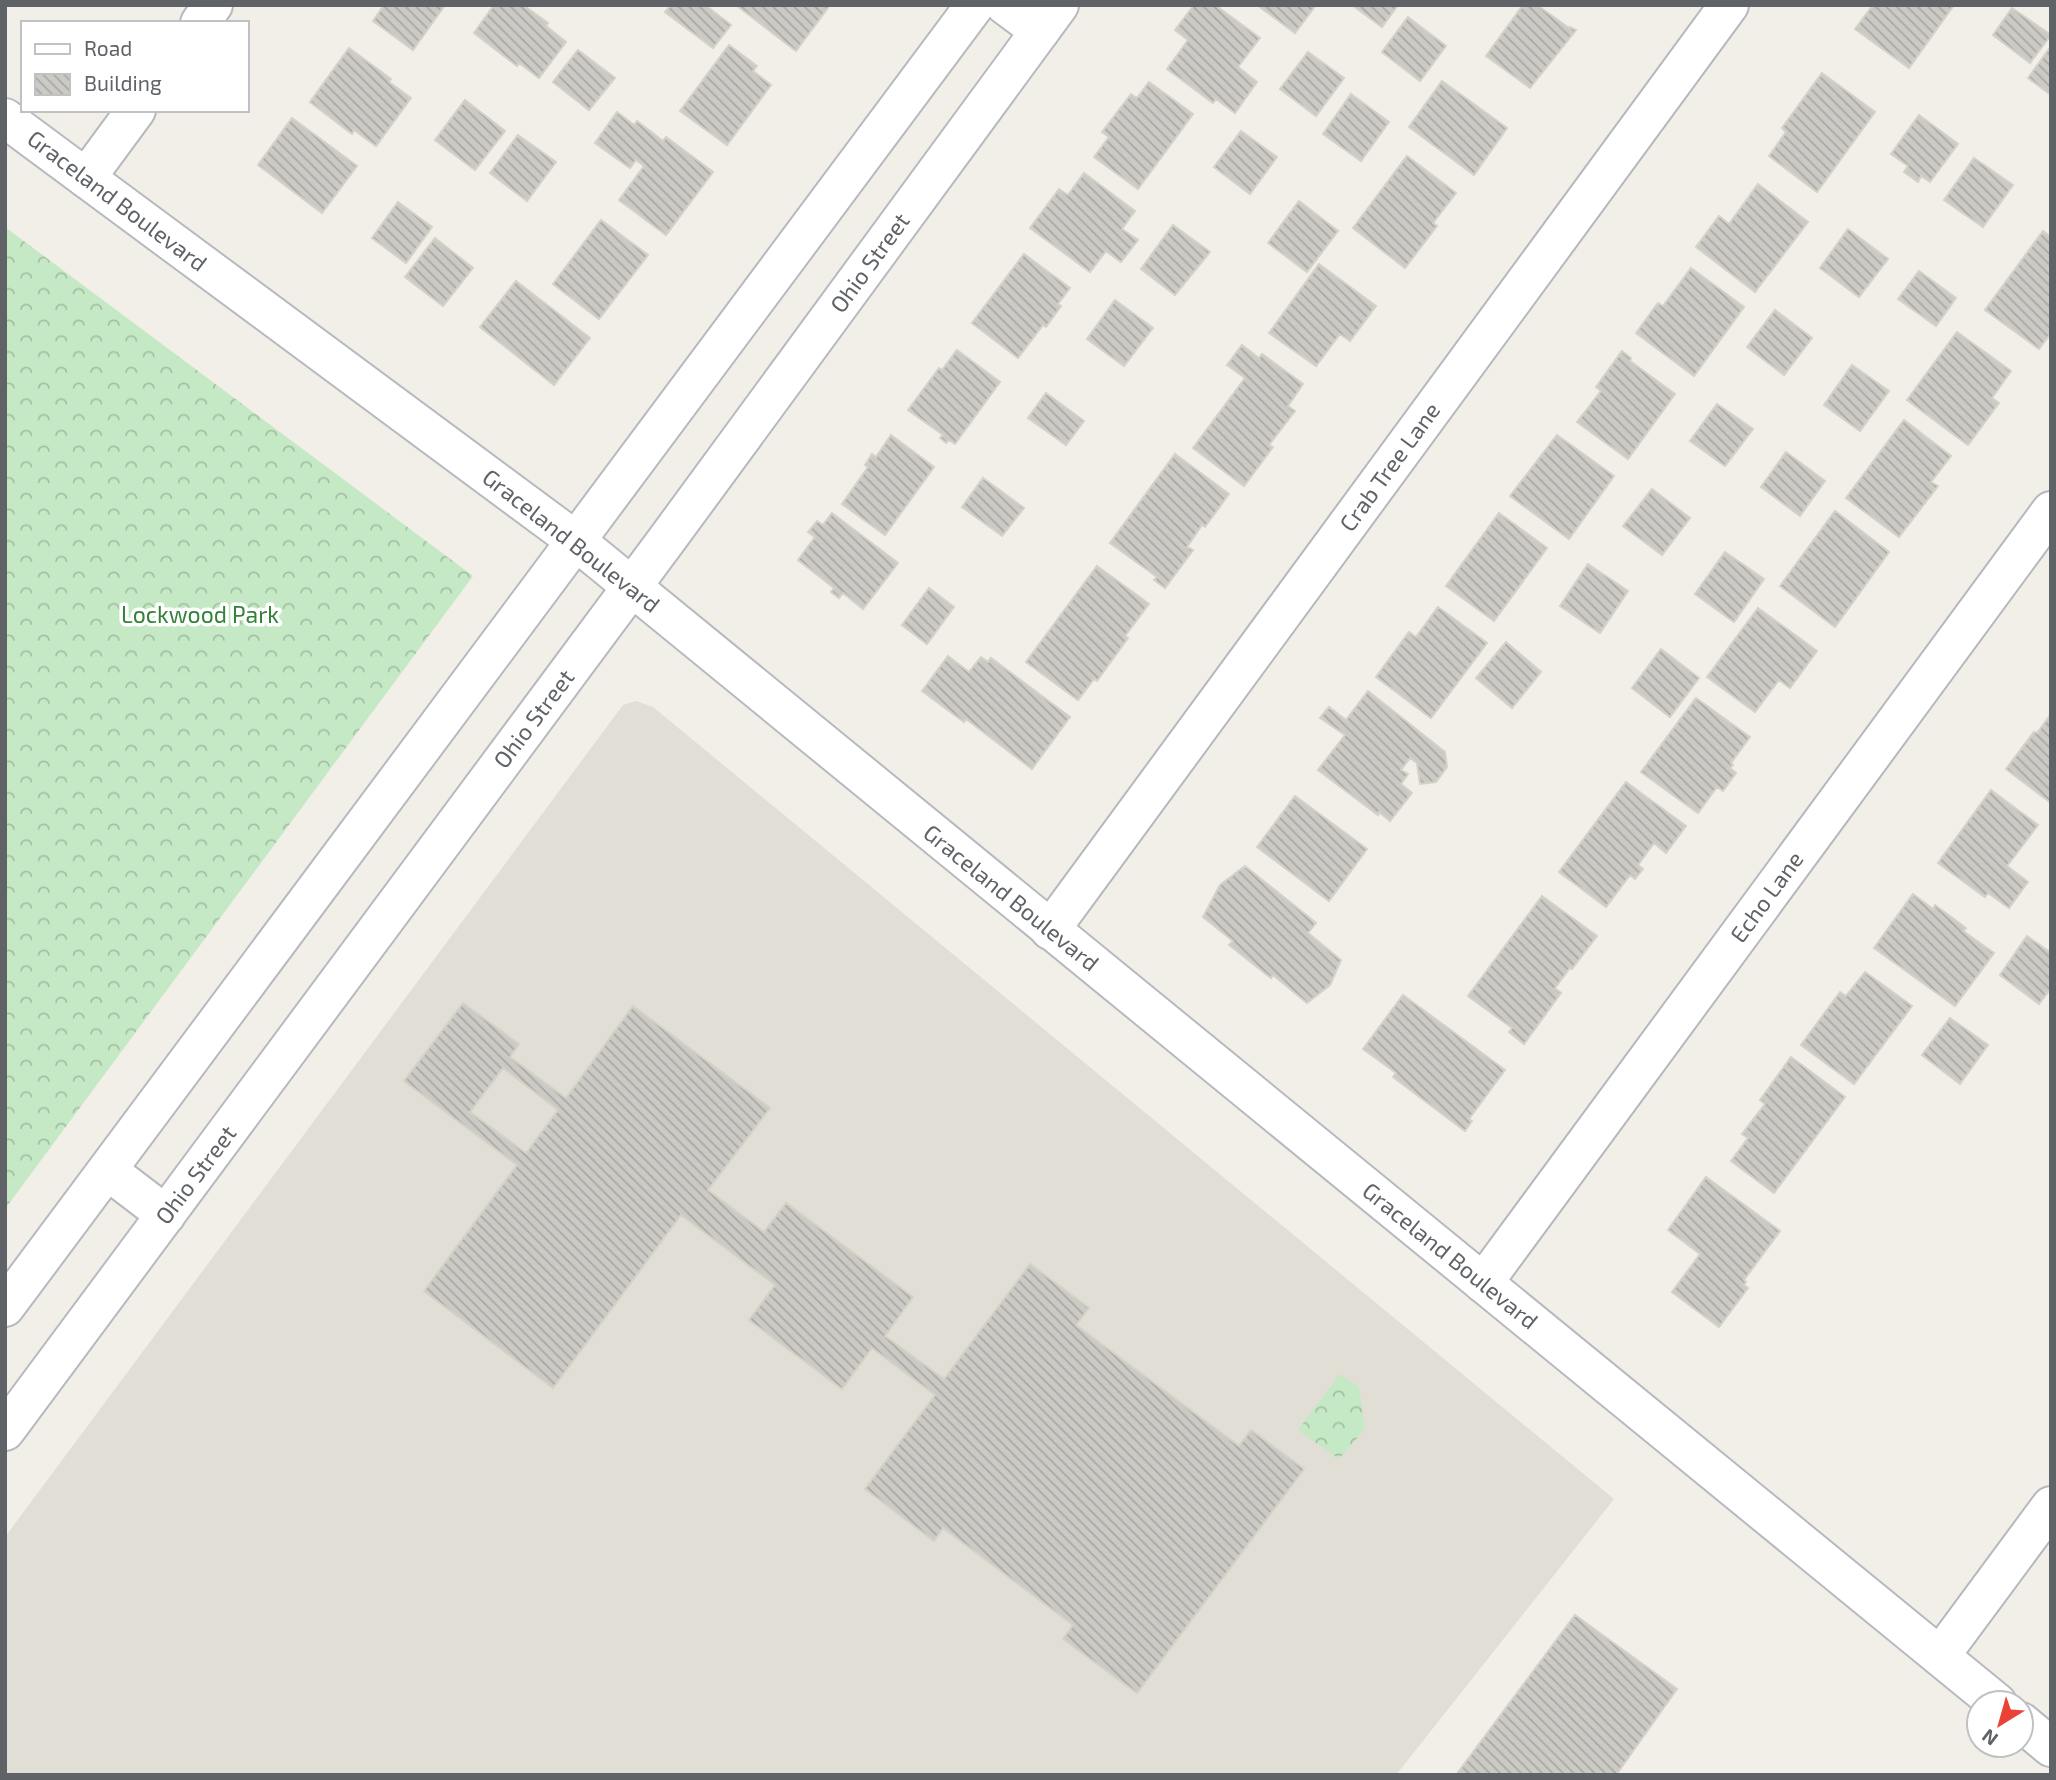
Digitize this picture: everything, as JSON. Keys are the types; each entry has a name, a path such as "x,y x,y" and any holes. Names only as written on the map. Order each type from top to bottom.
{"street":[{"path":"201,21 213,5"},
{"path":"5,1307 975,5"},
{"path":"1005,5 1050,18"},
{"name":"Crab Tree Lane","path":"1050,930 1730,5"},
{"name":"Ohio Street","path":"5,1431 632,587 1050,18"},
{"path":"86,178 135,112"},
{"name":"Graceland Boulevard","path":"5,118 576,541 1980,1689"},
{"name":"Echo Lane","path":"1483,1283 2051,511"},
{"path":"107,1170 166,1215"},
{"path":"1940,1656 2051,1506"},
{"path":"2035,1734 2051,1747"}],"shaded area":[{"path":"636,701 653,707 1614,1499 1396,1775 5,1775 5,1537 623,705"}],"green space":[{"name":"Lockwood Park","path":"5,227 473,576 5,1209"},
{"path":"1340,1374 1359,1387 1365,1429 1339,1459 1298,1430"}],"building":[{"path":"384,5 445,5 413,50 373,21"},
{"path":"494,5 523,5 548,23 546,26 566,42 539,78 519,63 517,66 474,33"},
{"path":"671,5 705,5 731,25 713,48 665,12"},
{"path":"736,5 830,5 796,51"},
{"path":"1194,5 1215,5 1260,38 1238,67 1257,82 1235,113 1216,99 1213,103 1167,69 1188,40 1175,30"},
{"path":"1257,5 1316,5 1295,33"},
{"path":"1352,5 1398,5 1382,27"},
{"path":"1523,5 1537,5 1576,30 1530,88 1486,56"},
{"path":"1873,5 1954,5 1909,68 1855,29"},
{"path":"2012,8 2051,35 2030,63 1993,35"},
{"path":"1408,17 1446,46 1420,81 1382,52"},
{"path":"729,45 757,66 753,71 771,85 727,145 680,111"},
{"path":"2051,46 2051,95 2028,78"},
{"path":"349,48 391,79 389,82 411,98 376,146 354,130 352,134 310,102"},
{"path":"578,50 615,78 589,110 553,82"},
{"path":"1308,52 1344,78 1316,116 1280,89"},
{"path":"1822,73 1875,112 1817,192 1769,156 1786,132 1782,128"},
{"path":"1442,81 1507,128 1474,175 1409,127"},
{"path":"1149,82 1193,114 1138,189 1094,157 1109,137 1102,132 1131,94 1137,98"},
{"path":"1351,94 1389,122 1361,161 1323,134"},
{"path":"465,100 505,131 475,170 435,140"},
{"path":"617,112 634,125 637,121 663,141 666,137 713,172 666,235 619,200 644,166 636,160 630,168 595,143"},
{"path":"1919,115 1958,144 1930,182 1921,176 1918,182 1904,172 1908,166 1891,154"},
{"path":"292,118 357,166 322,213 258,165"},
{"path":"1241,131 1277,157 1250,194 1214,167"},
{"path":"518,135 556,162 527,201 490,173"},
{"path":"1407,156 1456,193 1433,223 1437,226 1405,268 1353,228"},
{"path":"1974,158 2013,185 1983,227 1944,200"},
{"path":"1084,173 1135,211 1122,229 1138,240 1121,262 1106,251 1090,272 1030,228 1059,189 1068,195"},
{"path":"1758,184 1808,222 1755,292 1696,247 1719,216 1729,224"},
{"path":"1299,201 1338,231 1307,272 1268,243"},
{"path":"398,202 432,227 406,263 372,238"},
{"path":"601,220 648,255 599,319 553,284"},
{"path":"1173,225 1210,252 1175,295 1141,269"},
{"path":"1848,229 1888,259 1859,297 1820,268"},
{"path":"2043,231 2051,237 2051,333 2039,349 1985,310"},
{"path":"435,238 473,268 443,306 405,277"},
{"path":"1024,254 1070,288 1046,327 1043,325 1018,358 972,323"},
{"path":"1319,264 1376,306 1350,341 1340,334 1316,366 1269,333"},
{"path":"1691,268 1744,307 1694,376 1636,333 1658,303 1663,306"},
{"path":"1919,271 1956,298 1936,326 1898,299"},
{"path":"516,281 590,338 554,385 480,327"},
{"path":"1115,300 1153,328 1124,366 1087,339"},
{"path":"1775,310 1812,338 1784,375 1747,347"},
{"path":"1957,332 2011,371 1992,398 1999,403 1968,445 1907,400"},
{"path":"1242,345 1259,358 1262,354 1303,384 1288,406 1295,411 1269,445 1273,447 1244,486 1193,448 1245,378 1227,365"},
{"path":"957,350 1000,382 955,444 949,440 946,443 940,438 943,435 908,410 939,368 942,370"},
{"path":"1622,351 1631,358 1630,361 1675,394 1628,459 1577,422 1601,391 1596,387"},
{"path":"1852,365 1889,391 1860,431 1824,405"},
{"path":"1046,393 1084,421 1066,445 1028,418"},
{"path":"1717,404 1753,429 1725,466 1690,441"},
{"path":"1904,420 1951,456 1931,482 1938,486 1899,537 1846,498"},
{"path":"891,435 934,467 885,535 842,504 868,467 865,465 872,454 876,457"},
{"path":"1557,435 1614,476 1569,539 1510,496"},
{"path":"1786,452 1825,481 1800,516 1761,487"},
{"path":"1175,454 1229,494 1187,547 1193,550 1165,588 1154,580 1157,577 1110,543"},
{"path":"983,478 1024,508 1002,536 962,507"},
{"path":"1652,489 1690,518 1662,555 1623,526"},
{"path":"1835,511 1889,552 1835,627 1780,586"},
{"path":"832,513 898,563 863,609 843,593 839,598 831,592 834,588 798,560 815,537 808,532 817,521 823,525"},
{"path":"1499,513 1547,548 1494,621 1446,586"},
{"path":"1725,552 1764,579 1734,622 1695,594"},
{"path":"1588,564 1628,591 1600,633 1560,606"},
{"path":"1097,566 1149,604 1097,681 1094,679 1078,700 1026,662"},
{"path":"929,588 954,607 927,644 902,625"},
{"path":"1438,607 1487,643 1431,718 1376,677 1409,632 1416,637"},
{"path":"1758,608 1817,651 1790,688 1779,680 1755,712 1707,677"},
{"path":"1506,642 1541,672 1512,708 1476,678"},
{"path":"1661,649 1699,678 1670,717 1632,688"},
{"path":"948,656 969,672 981,657 988,662 991,658 1070,717 1032,769 966,719 964,722 922,691"},
{"path":"1368,691 1445,752 1447,767 1436,782 1420,784 1417,763 1410,758 1401,770 1408,774 1401,784 1412,793 1390,821 1318,770 1345,735 1320,718 1329,707 1346,720"},
{"path":"1696,698 1750,737 1731,763 1733,765 1730,768 1736,773 1723,791 1717,787 1698,813 1641,772"},
{"path":"2051,714 2051,803 2006,769"},
{"path":"1626,782 1686,826 1666,853 1654,843 1638,865 1643,869 1635,879 1630,875 1606,907 1559,872"},
{"path":"1991,790 2038,825 2007,866 2028,882 2009,908 1988,893 1985,897 1938,863"},
{"path":"1295,796 1367,849 1329,901 1257,847"},
{"path":"1245,866 1316,923 1308,933 1341,960 1330,985 1307,1003 1273,975 1271,978 1229,945 1233,941 1203,917 1220,885"},
{"path":"1913,894 1933,909 1935,905 1966,928 1963,931 1994,953 1955,1006 1874,948"},
{"path":"1542,896 1597,936 1555,988 1561,993 1524,1044 1509,1032 1512,1028 1468,996"},
{"path":"2027,936 2051,953 2051,988 2039,1004 2000,975"},
{"path":"1865,972 1912,1006 1854,1084 1801,1045 1840,992 1846,996"},
{"path":"1403,995 1505,1070 1469,1119 1472,1121 1465,1131 1393,1077 1396,1073 1363,1049"},
{"path":"463,1003 519,1044 510,1057 566,1098 633,1006 770,1108 708,1190 764,1232 786,1203 913,1297 885,1336 944,1379 1030,1264 1089,1308 1076,1325 1239,1446 1251,1430 1304,1469 1137,1693 1063,1639 1073,1625 943,1528 934,1541 865,1489 935,1395 872,1348 842,1389 749,1320 775,1285 681,1215 553,1388 424,1291 517,1165 404,1081","holes":["503,1068 558,1110 526,1153 470,1112"]},
{"path":"1950,1018 1988,1045 1960,1084 1922,1055"},
{"path":"1791,1057 1845,1097 1774,1193 1731,1161 1748,1138 1742,1134 1765,1104 1760,1100"},
{"path":"1706,1177 1780,1231 1744,1280 1744,1285 1748,1288 1719,1327 1672,1292 1700,1254 1668,1230"},
{"path":"1575,1615 1677,1689 1616,1775 1456,1775"}]}
